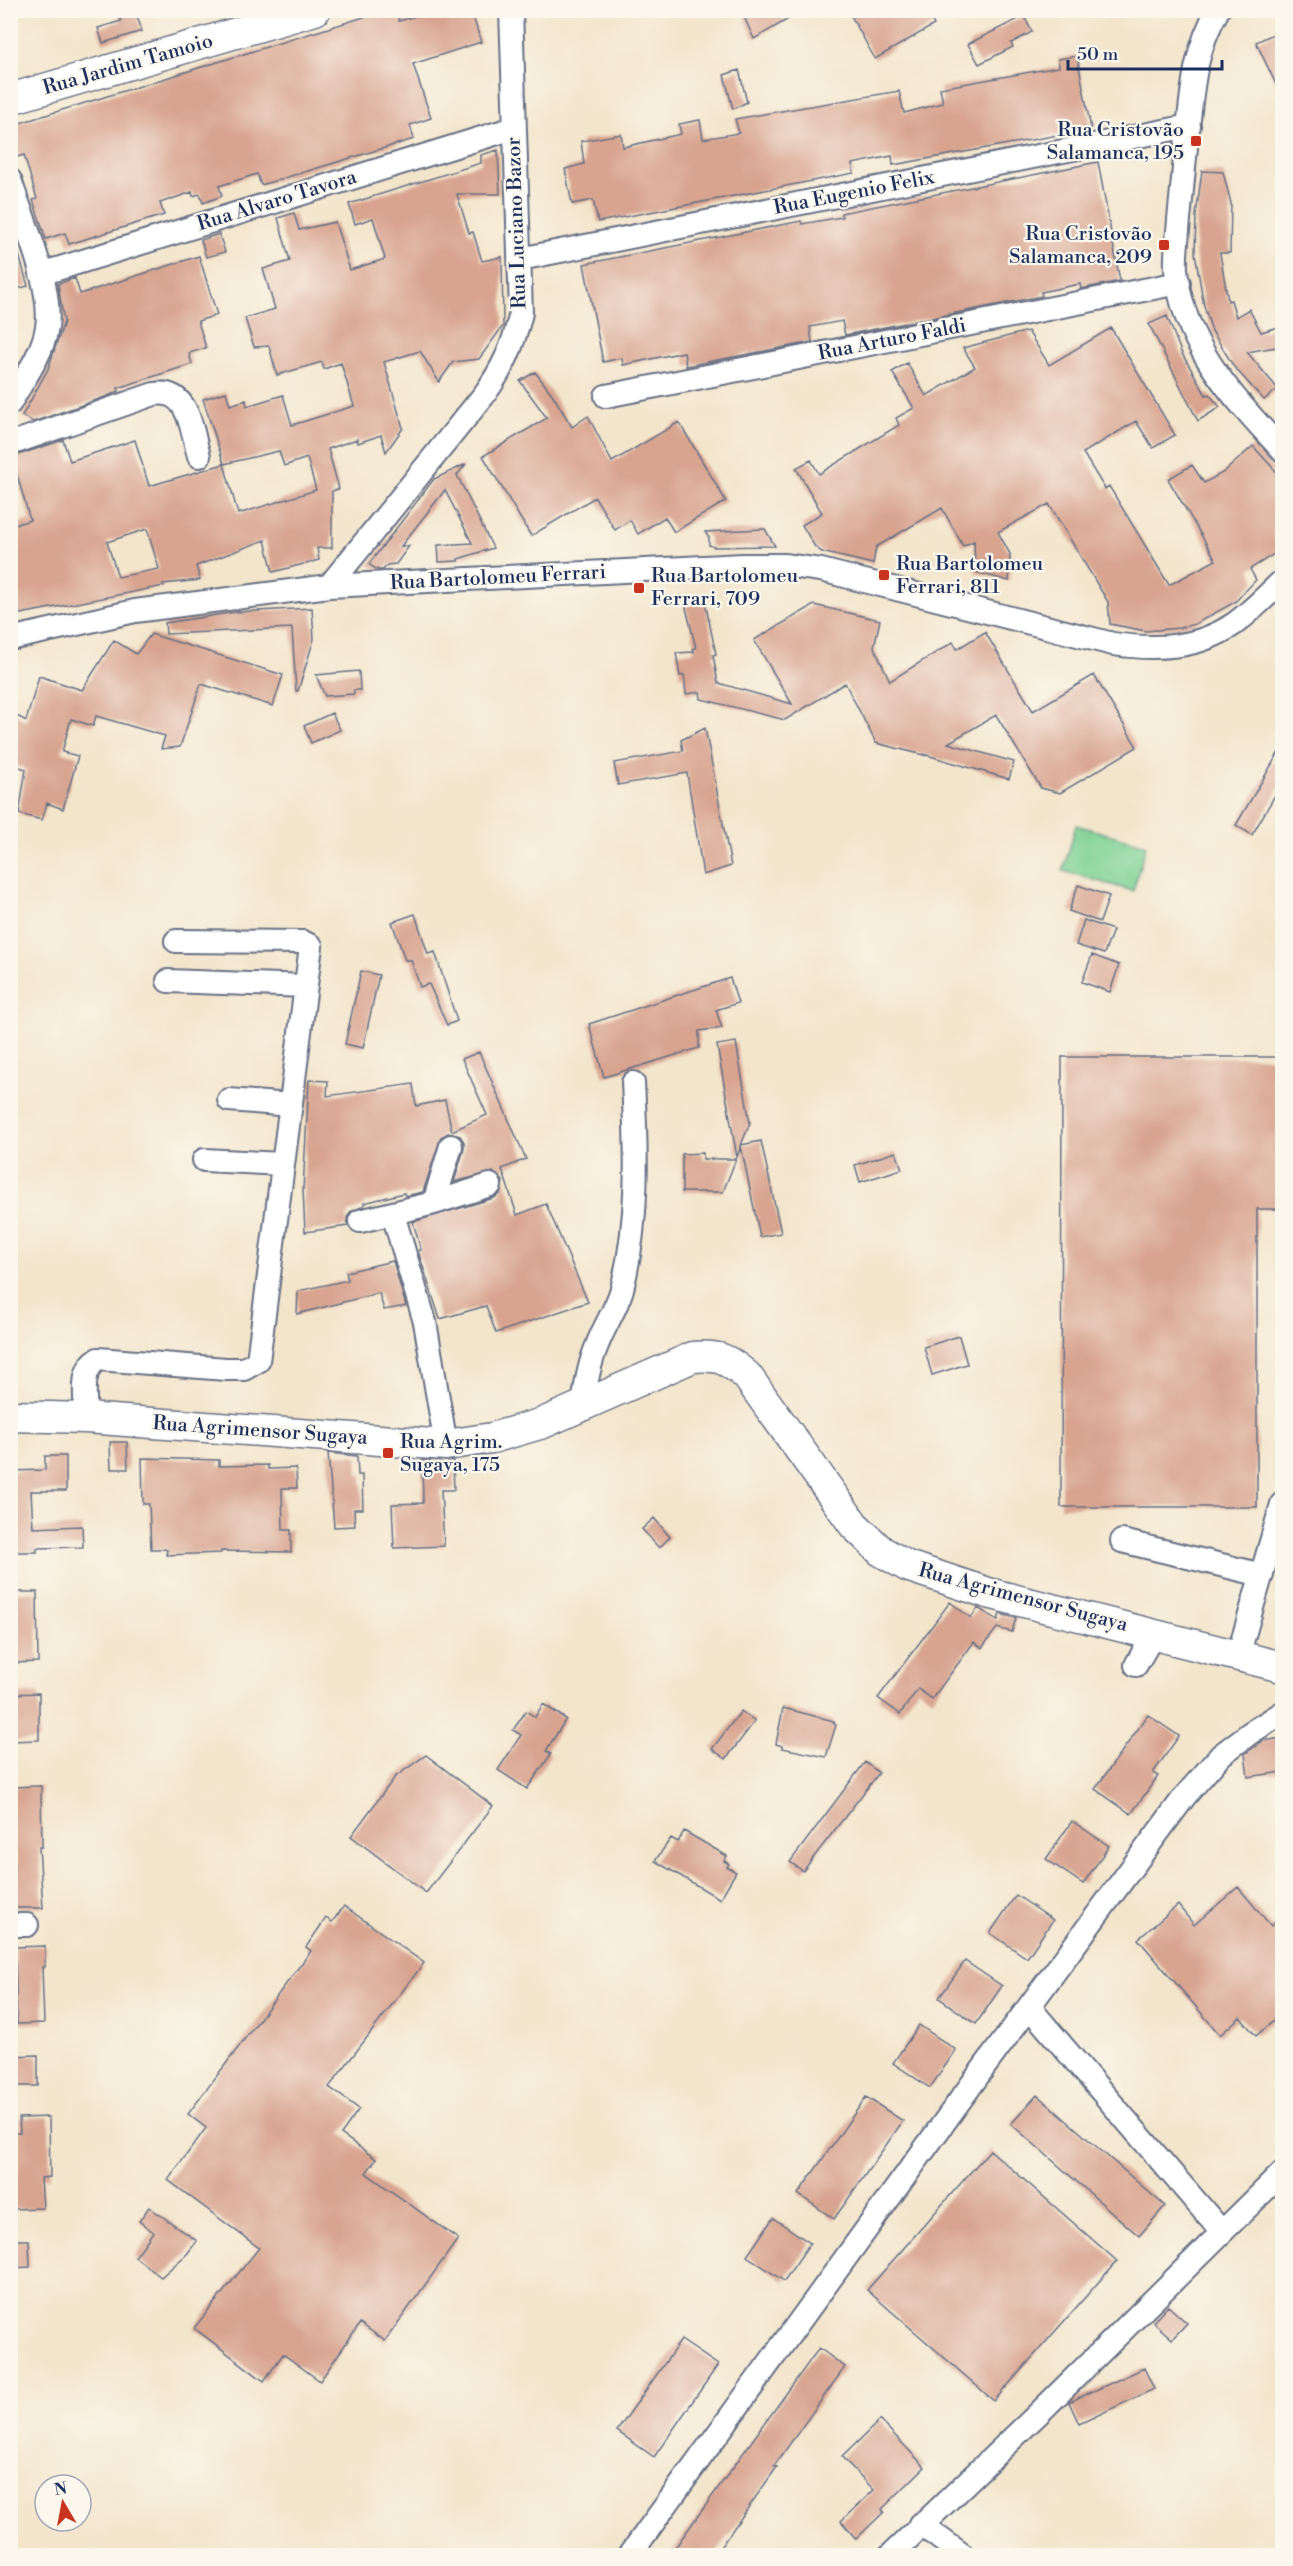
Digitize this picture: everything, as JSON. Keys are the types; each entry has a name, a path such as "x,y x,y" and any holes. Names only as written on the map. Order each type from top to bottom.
{"main road":[{"name":"Rua Jardim Tamoio","path":"10,99 315,10"},
{"name":"Rua Agrimensor Sugaya","path":"10,1416 86,1418 446,1445 492,1438 543,1423 693,1357 709,1356 727,1359 747,1376 854,1525 881,1551 907,1566 988,1593 1282,1667"}],"street":[{"name":"Rua Luciano Bazor","path":"328,586 498,375 513,348 521,313 511,10"},
{"path":"1218,10 1208,26 1195,68 1176,269 1183,305 1211,367 1236,400 1282,450"},
{"name":"Rua Eugenio Felix","path":"520,259 1189,126"},
{"name":"Rua Alvaro Tavora","path":"41,274 514,128"},
{"path":"10,180 41,274 47,303 47,328 36,358 10,402"},
{"name":"Rua Arturo Faldi","path":"606,396 1179,283"},
{"path":"10,444 154,394 169,393 178,398 184,408 198,456"},
{"name":"Rua Bartolomeu Ferrari","path":"10,639 135,611 328,586 743,565 784,565 820,570 1113,644 1147,649 1181,646 1214,636 1234,624 1282,581"},
{"path":"86,1418 86,1373 90,1363 98,1359 226,1369 244,1369 258,1361 311,946 303,942 176,941"},
{"path":"168,981 306,986"},
{"path":"583,1405 588,1370 621,1291 630,1252 634,1219 633,1083"},
{"path":"229,1100 291,1105"},
{"path":"434,1203 451,1146"},
{"path":"204,1160 283,1164"},
{"path":"360,1221 434,1203 490,1185"},
{"path":"393,1214 425,1322 446,1445"},
{"path":"1238,1656 1282,1504"},
{"path":"1122,1541 1262,1575"},
{"path":"1136,1665 1154,1634"},
{"path":"629,2556 1185,1796 1221,1755 1282,1713"},
{"path":"1029,2007 1222,2232"},
{"path":"890,2556 920,2524 1042,2410 1282,2173"},
{"path":"920,2524 964,2556"}],"green space":[{"path":"1076,825 1146,845 1133,891 1063,871"}],"building":[{"path":"118,10 135,10 142,31 103,43 98,28 121,21"},
{"path":"387,10 396,10 399,21 429,12 431,18 453,10 471,10 481,42 413,64 431,118 410,125 414,139 261,185 257,174 219,186 222,196 203,203 200,194 193,196 192,192 160,203 164,215 69,244 65,233 46,239 33,200 37,199 24,155 17,157 10,135 10,126"},
{"path":"741,10 804,10 754,39"},
{"path":"848,10 926,10 934,25 875,59"},
{"path":"1024,16 1032,32 1011,43 1013,47 979,64 968,44"},
{"path":"1282,30 1282,97 1256,42"},
{"path":"1077,56 1091,129 893,165 892,156 852,164 854,173 598,222 593,200 572,204 565,169 584,164 581,141 621,134 623,147 681,134 679,124 700,120 703,139 739,133 735,119 899,91 904,113 943,103 940,88 1059,67 1058,59"},
{"path":"739,70 747,102 733,109 724,75"},
{"path":"498,150 500,194 457,194 469,233 473,232 482,261 502,257 503,326 479,359 453,362 439,382 420,351 384,362 403,428 386,452 381,435 358,443 357,439 328,449 339,489 332,491 332,548 317,548 319,560 273,572 265,540 196,566 200,580 163,584 164,586 10,616 10,526 30,520 12,457 63,440 70,461 135,440 149,486 224,464 203,399 226,392 230,405 246,400 247,406 283,395 292,425 354,406 341,363 324,369 322,362 277,375 269,346 254,347 245,318 275,309 263,269 290,261 278,218 294,213 299,230 335,222 350,270 385,259 373,218 355,224 349,204 481,163 481,155","holes":["279,451 284,466 307,458 316,490 238,514 224,464","147,529 159,569 118,577 107,542"]},
{"path":"1098,162 1120,281 1081,289 1080,284 1041,292 1042,296 845,335 842,321 810,327 812,342 686,366 684,352 623,365 622,358 603,362 584,264 801,221 802,224 842,217 841,213"},
{"path":"1202,171 1223,172 1231,203 1230,253 1220,253 1228,301 1231,300 1236,317 1249,309 1261,332 1282,326 1282,346 1247,352 1278,389 1264,400 1234,367 1212,331 1204,306 1195,253 1196,215"},
{"path":"219,234 225,252 206,257 201,240"},
{"path":"15,241 28,286 10,291 10,242"},
{"path":"199,256 217,315 198,321 206,348 189,353 192,364 118,388 119,391 108,396 33,422 22,416 48,369 64,322 58,284 75,278 80,294"},
{"path":"1167,316 1181,352 1206,395 1209,394 1220,407 1198,421 1149,324"},
{"path":"1111,328 1175,435 1153,448 1136,421 1083,453 1105,489 1109,486 1169,585 1216,560 1168,479 1192,465 1204,483 1224,472 1253,446 1282,478 1282,549 1250,569 1256,580 1235,602 1195,624 1179,628 1146,631 1110,624 1108,602 1049,504 998,532 1010,554 1009,581 975,572 974,541 963,546 942,508 876,547 873,564 822,552 815,547 802,525 822,513 796,468 811,460 819,474 899,425 896,418 914,408 892,372 907,363 926,396 975,367 963,348 1028,331 1049,365"},
{"path":"535,372 552,394 572,427 588,416 612,462 679,422 726,501 674,532 665,517 638,534 630,520 615,530 595,497 531,536 483,456 547,418 520,381"},
{"path":"466,464 457,475 493,548 458,559 458,561 439,562 438,545 472,543 445,490 401,546 409,546 396,564 387,565 383,570 371,566 369,564 434,479"},
{"path":"765,529 775,546 714,547 709,545 709,538 705,532"},
{"path":"705,602 716,654 713,655 718,683 792,704 754,640 814,605 880,620 874,647 890,681 953,642 957,649 985,632 1033,711 1094,675 1137,747 1060,793 1041,788 996,715 948,743 1014,762 1009,779 876,743 845,683 785,720 701,699 700,692 686,694 684,675 680,676 676,653 694,652 693,648 696,648 685,604"},
{"path":"312,608 314,639 298,691 296,691 292,628 166,634 165,623 236,612"},
{"path":"151,634 283,675 273,706 201,684 180,747 161,749 165,736 96,716 93,726 71,719 62,752 78,756 63,809 47,803 42,820 19,814 26,769 10,764 10,712 26,721 39,676 82,690 114,640 136,654"},
{"path":"359,671 360,690 354,690 354,694 325,696 316,675"},
{"path":"332,713 340,730 311,743 304,726"},
{"path":"705,728 731,866 703,875 687,773 618,785 614,763 683,751 681,740"},
{"path":"1282,747 1282,783 1252,835 1236,825"},
{"path":"1078,885 1109,896 1100,922 1069,911"},
{"path":"415,914 428,954 435,952 457,1021 447,1025 429,984 420,987 411,960 405,960 392,922"},
{"path":"1084,920 1113,930 1104,954 1076,945"},
{"path":"1092,955 1119,965 1110,992 1082,982"},
{"path":"361,971 379,975 363,1048 345,1044"},
{"path":"730,978 738,1003 716,1010 722,1028 699,1031 699,1048 604,1077 589,1024"},
{"path":"736,1042 750,1123 741,1145 761,1141 781,1233 760,1237 741,1146 737,1157 717,1045"},
{"path":"479,1052 526,1159 502,1169 517,1215 546,1204 588,1302 496,1333 486,1306 440,1319 418,1251 421,1250 413,1222 494,1198 500,1194 503,1181 493,1172 454,1182 464,1149 464,1142 460,1136 448,1133 441,1137 423,1192 405,1196 404,1193 364,1203 364,1206 350,1212 347,1218 348,1226 305,1232 303,1190 309,1080 328,1081 327,1096 413,1084 416,1106 445,1100 452,1131 487,1115 462,1059"},
{"path":"1062,1057 1282,1057 1282,1209 1257,1209 1257,1507 1061,1507"},
{"path":"896,1152 902,1169 860,1182 855,1165"},
{"path":"703,1153 703,1159 736,1159 723,1192 682,1192 682,1154"},
{"path":"393,1261 406,1306 384,1310 379,1293 297,1314 298,1291 348,1280 346,1272"},
{"path":"959,1336 967,1364 932,1375 924,1347"},
{"path":"110,1442 127,1442 128,1469 111,1469"},
{"path":"328,1453 357,1456 358,1475 362,1475 363,1509 354,1509 355,1526 334,1527"},
{"path":"45,1456 66,1456 66,1491 31,1491 33,1528 82,1526 83,1547 37,1548 37,1552 12,1552 10,1471 45,1470"},
{"path":"142,1458 219,1460 219,1466 268,1465 268,1469 296,1468 297,1488 282,1488 283,1530 291,1530 291,1552 221,1551 221,1553 166,1555 167,1550 151,1549 149,1504 143,1504"},
{"path":"422,1460 453,1461 454,1490 441,1490 444,1546 394,1548 392,1504 423,1503"},
{"path":"654,1518 670,1537 659,1548 642,1529"},
{"path":"10,1592 37,1592 38,1662 10,1663"},
{"path":"950,1602 971,1618 978,1608 998,1620 1000,1614 1016,1618 1012,1632 997,1628 982,1648 974,1642 932,1699 918,1689 900,1714 878,1698"},
{"path":"39,1693 39,1740 10,1741 10,1694"},
{"path":"543,1704 566,1719 546,1751 551,1754 527,1789 498,1770 521,1735 513,1730 526,1711 535,1717"},
{"path":"783,1708 834,1721 836,1725 826,1757 782,1748 776,1744"},
{"path":"741,1711 755,1721 726,1759 712,1749"},
{"path":"1148,1715 1179,1736 1153,1773 1158,1776 1131,1814 1095,1789"},
{"path":"1282,1738 1282,1772 1248,1777 1245,1754 1263,1741"},
{"path":"426,1755 493,1806 426,1893 351,1836 395,1777"},
{"path":"865,1762 879,1773 803,1871 790,1862"},
{"path":"41,1786 42,1847 39,1847 43,1908 10,1908 10,1890 14,1884 14,1848 10,1840 10,1787"},
{"path":"1072,1821 1109,1846 1083,1884 1046,1859"},
{"path":"684,1831 727,1856 724,1861 729,1864 727,1867 736,1872 720,1899 655,1861 671,1838 678,1842"},
{"path":"1238,1887 1271,1926 1282,1916 1282,2014 1256,2036 1240,2017 1220,2035 1138,1939 1178,1905 1194,1925"},
{"path":"1016,1895 1053,1920 1027,1958 990,1933"},
{"path":"344,1906 424,1963 329,2087 359,2109 341,2134 376,2159 366,2173 458,2239 385,2341 360,2323 320,2381 283,2354 264,2381 194,2328 259,2248 168,2180 206,2128 188,2114 311,1951 306,1947 326,1918 332,1922"},
{"path":"45,1946 45,1967 42,1967 44,2023 17,2024 15,1947"},
{"path":"965,1961 1002,1986 976,2024 939,1998"},
{"path":"919,2025 956,2050 930,2088 893,2063"},
{"path":"38,2055 38,2086 10,2086 10,2056"},
{"path":"1037,2095 1165,2206 1139,2236 1011,2124"},
{"path":"866,2097 903,2121 834,2219 798,2194"},
{"path":"49,2117 50,2177 41,2178 43,2208 10,2209 10,2133 20,2133 19,2118"},
{"path":"990,2150 1117,2261 994,2401 867,2290"},
{"path":"149,2207 197,2241 187,2254 161,2277 135,2257 153,2232 139,2221"},
{"path":"773,2218 810,2243 784,2281 747,2256"},
{"path":"10,2240 29,2240 30,2267 10,2268"},
{"path":"1168,2306 1187,2323 1172,2339 1153,2322"},
{"path":"681,2340 718,2365 654,2457 617,2431"},
{"path":"819,2348 845,2367 774,2466 777,2467 714,2556 669,2556"},
{"path":"1144,2368 1154,2389 1079,2424 1069,2402"},
{"path":"880,2420 925,2467 882,2509 884,2512 856,2539 841,2521 874,2490 842,2457"}],"place":[{"name":"Rua Cristovão Salamanca, 195","path":"1196,141"},
{"name":"Rua Cristovão Salamanca, 209","path":"1164,245"},
{"name":"Rua Bartolomeu Ferrari, 811","path":"884,575"},
{"name":"Rua Bartolomeu Ferrari, 709","path":"639,588"},
{"name":"Rua Agrim. Sugaya, 175","path":"388,1453"}]}
